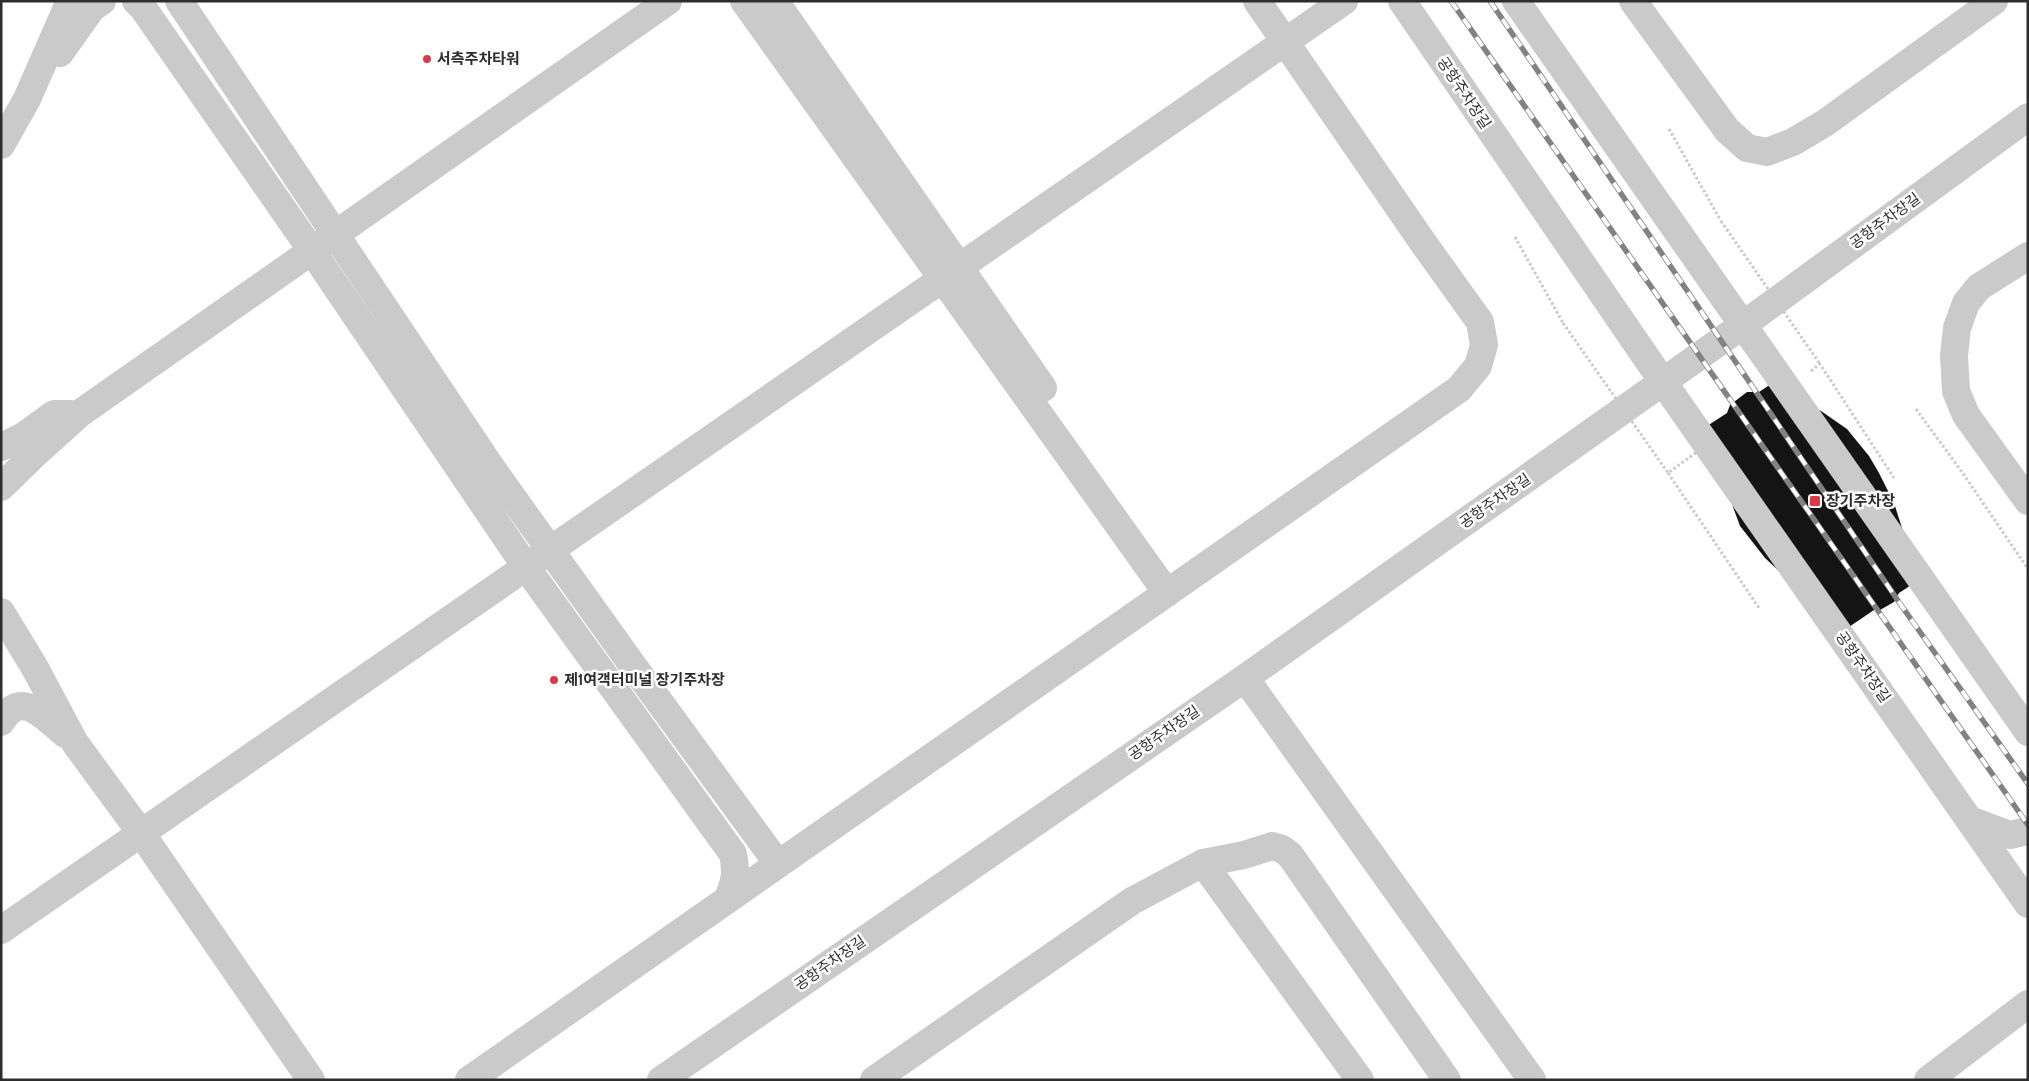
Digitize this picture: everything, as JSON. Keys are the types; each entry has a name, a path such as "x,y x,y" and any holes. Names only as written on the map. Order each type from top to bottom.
{"lane":[{"path":"1,146 27,99 70,1"},
{"path":"27,99 92,8 102,1"},
{"path":"136,1 144,8 312,251 526,567 734,854 737,870 734,886 727,900"},
{"path":"179,1 246,104 336,234 494,470 778,864"},
{"path":"1,487 79,414 668,1"},
{"path":"744,1 951,273 1173,589"},
{"path":"775,1 951,273"},
{"path":"469,1080 1459,389 1478,366 1484,345 1480,322 1257,1"},
{"path":"1,930 1344,1"},
{"name":"공항주차장길","path":"1402,1 1663,382 2028,904"},
{"path":"1516,1 2028,732"},
{"path":"1633,1 1727,130 1747,148 1767,152 1793,142 1825,123 1994,1"},
{"name":"공항주차장길","path":"661,1080 1245,678 1743,325 2028,117"},
{"path":"2028,256 1979,287 1966,303 1958,328 1954,356 1956,391 1966,415 2028,500"},
{"path":"1,447 22,437 54,414 79,414"},
{"path":"1,612 35,668 75,743 141,833 310,1080"},
{"path":"1245,678 1532,1080"},
{"path":"1,722 6,713 16,706 26,705 75,743"},
{"path":"1970,820 2010,835 2028,831"},
{"path":"874,1080 1132,901 1203,863 1244,855 1272,846 1282,848 1290,855 1447,1080"},
{"path":"1203,863 1360,1080"},
{"path":"1928,1080 2028,1004"}],"path":[{"path":"1669,129 1721,220 1820,364 1894,478"},
{"path":"1515,237 1563,323 1668,473 1759,608"},
{"path":"1916,409 1962,472 2028,569"},
{"path":"1668,473 1712,441"}],"building":[{"name":"장기주차장","path":"1786,374 1808,402 1847,429 1869,456 1894,503 1903,531 1925,576 1899,593 1894,602 1880,610 1874,610 1843,631 1765,558 1740,526 1704,428 1727,413 1730,405 1747,392 1759,392"}],"railway":[{"path":"1451,1 2028,825"},
{"path":"1490,1 1903,608 2028,784"}],"place":[{"name":"서측주차타워","path":"427,59"},
{"name":"장기주차장","path":"1815,501"},
{"name":"제1여객터미널 장기주차장","path":"554,680"}]}
